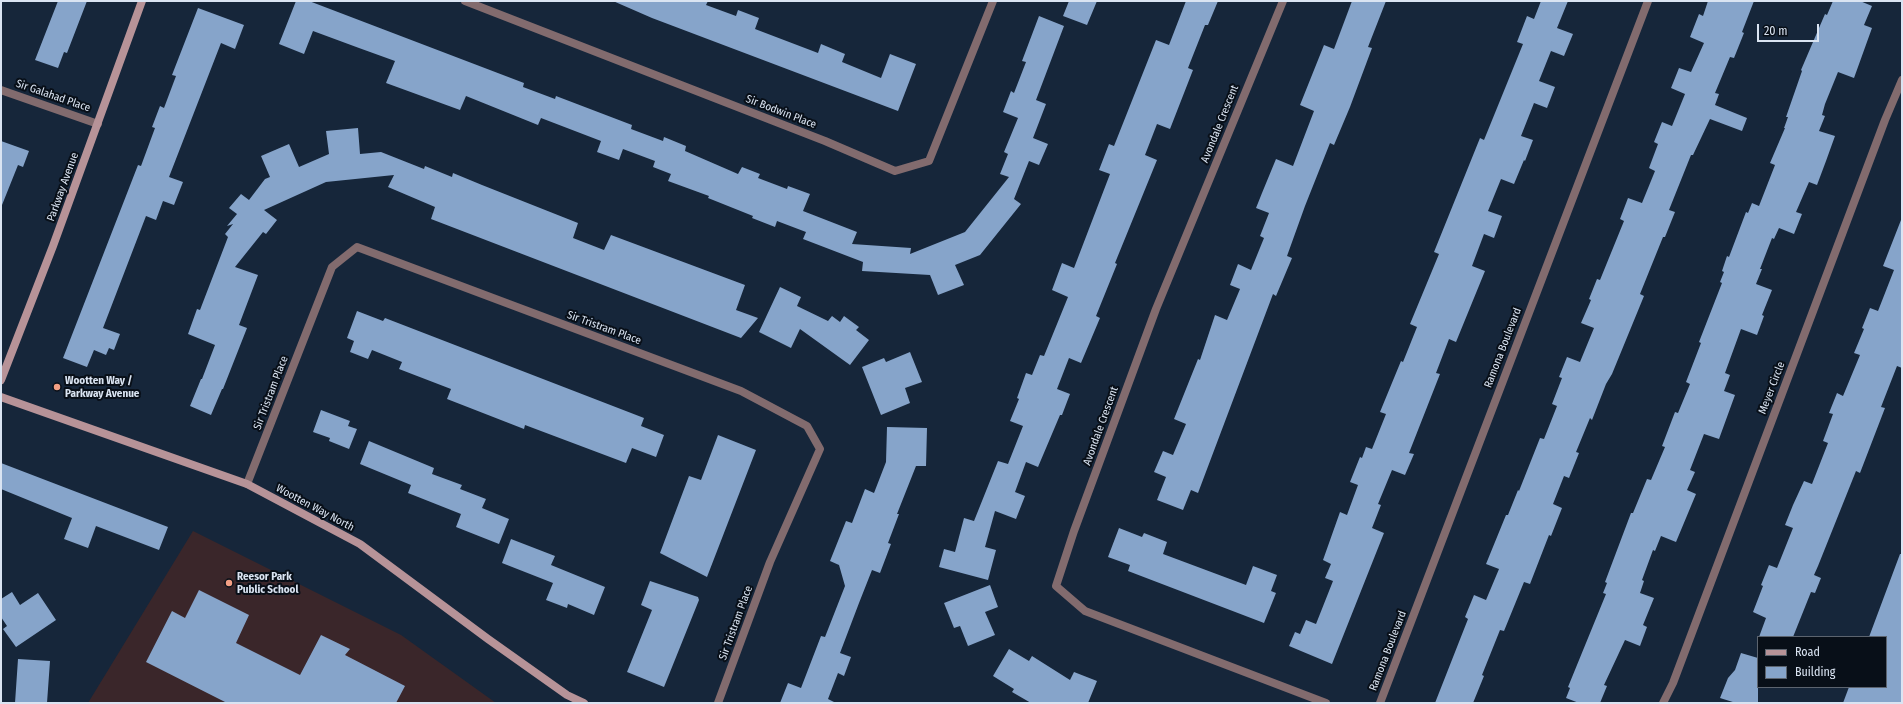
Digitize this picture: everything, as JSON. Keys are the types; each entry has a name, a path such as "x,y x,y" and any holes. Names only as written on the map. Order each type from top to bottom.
{"street":[{"name":"Parkway Avenue","path":"1,380 53,246 142,1"},
{"name":"Sir Bodwin Place","path":"464,1 818,138 895,171 929,162 993,1"},
{"name":"Avondale Crescent","path":"1283,1 1156,309 1074,531 1056,586 1085,611 1326,703"},
{"name":"Ramona Boulevard","path":"1380,703 1648,1"},
{"name":"Meyer Circle","path":"1663,703 1673,683 1885,120 1902,80"},
{"name":"Sir Galahad Place","path":"1,90 98,124"},
{"name":"Sir Tristram Place","path":"247,484 332,266 357,247 741,391 807,426 820,449 770,562 718,703"},
{"name":"Wootten Way North","path":"1,397 247,484 360,544 488,639 567,695 584,703"}],"shaded area":[{"name":"Reesor Park Public School","path":"193,531 401,635 496,703 88,703"}],"building":[{"path":"58,1 87,1 67,53 64,52 58,68 35,60"},
{"path":"296,1 309,1 524,83 523,87 555,99 556,96 632,125 631,129 663,141 664,137 686,146 685,151 738,174 742,167 760,174 758,178 787,189 788,186 810,194 803,211 857,232 852,244 911,248 910,254 965,232 1009,177 1000,174 1008,154 1004,152 1018,118 1003,112 1011,91 1014,93 1026,62 1022,61 1039,16 1064,26 1036,100 1046,104 1033,138 1048,144 1039,165 1029,161 1014,199 1021,204 980,255 955,265 964,285 938,295 930,275 862,271 863,262 803,239 806,232 777,221 775,227 752,218 753,216 708,198 709,196 668,181 671,174 653,167 655,161 623,149 619,160 597,152 601,141 541,118 538,125 466,96 460,110 386,83 395,61 313,31 304,54 279,44"},
{"path":"613,1 708,1 706,5 736,16 738,10 759,18 755,29 818,53 821,44 845,54 842,62 881,78 890,54 916,64 898,111 652,18"},
{"path":"1069,1 1097,1 1087,25 1063,16"},
{"path":"1186,1 1218,1 1208,25 1205,25 1188,68 1193,70 1170,129 1157,124 1145,155 1157,160 1115,263 1117,264 1096,316 1100,318 1081,363 1069,358 1057,389 1070,394 1062,415 1060,415 1038,467 1026,462 1015,492 1025,496 1016,519 995,511 985,547 996,550 988,580 939,567 944,549 955,552 964,518 974,521 998,461 1008,464 1023,426 1010,421 1019,399 1017,398 1026,373 1032,375 1040,355 1044,356 1068,297 1052,290 1062,263 1074,268 1110,174 1099,170 1109,144 1114,146 1156,40 1169,45"},
{"path":"1352,1 1386,1 1368,47 1372,48 1350,107 1334,145 1330,143 1305,206 1287,256 1292,258 1276,296 1273,294 1198,493 1191,490 1183,510 1157,500 1166,477 1154,472 1163,451 1173,455 1186,424 1174,419 1198,359 1200,360 1215,315 1227,320 1240,289 1230,285 1238,264 1251,270 1264,238 1260,236 1269,213 1256,208 1276,159 1293,166 1314,111 1300,105 1324,45 1334,49"},
{"path":"1541,1 1568,1 1557,28 1573,34 1564,56 1551,51 1539,81 1555,87 1547,108 1534,103 1521,136 1533,140 1525,161 1524,160 1514,184 1501,179 1488,211 1502,216 1494,238 1484,234 1472,266 1485,271 1456,342 1449,339 1436,373 1440,374 1409,453 1414,454 1405,475 1392,470 1378,504 1381,505 1372,528 1384,533 1332,664 1289,646 1295,632 1300,634 1306,620 1316,624 1333,581 1325,578 1331,564 1323,560 1340,512 1347,515 1358,485 1350,482 1360,457 1362,458 1366,447 1372,449 1386,414 1380,412 1417,327 1410,324 1439,254 1434,252 1480,138 1484,140 1523,44 1517,42 1527,16 1534,19"},
{"path":"1708,1 1754,1 1734,58 1730,57 1715,93 1719,94 1715,105 1747,118 1742,131 1710,119 1693,155 1691,155 1669,210 1675,212 1665,237 1663,237 1640,294 1644,296 1592,420 1590,418 1576,452 1579,453 1569,478 1564,476 1553,504 1562,508 1551,536 1549,535 1530,584 1524,582 1504,631 1500,630 1482,675 1484,676 1473,703 1435,703 1468,619 1465,617 1474,595 1486,600 1499,569 1486,564 1506,515 1508,515 1518,490 1519,491 1540,438 1544,439 1557,406 1552,404 1562,378 1559,377 1567,357 1580,362 1594,328 1581,323 1591,300 1589,299 1597,279 1600,280 1624,221 1620,219 1628,198 1642,203 1655,171 1649,168 1658,144 1654,142 1662,122 1672,126 1685,94 1671,88 1679,68 1691,72 1704,43 1690,37 1699,14 1703,16"},
{"path":"1833,1 1860,1 1872,6 1864,25 1872,28 1854,78 1838,72 1825,104 1822,115 1825,116 1819,131 1835,136 1826,161 1817,185 1809,182 1796,212 1802,214 1794,234 1779,228 1774,239 1772,238 1760,269 1762,269 1756,284 1772,290 1762,315 1764,316 1757,335 1741,329 1725,373 1730,375 1724,391 1735,395 1719,439 1704,434 1690,470 1695,472 1687,490 1696,494 1676,542 1661,536 1655,551 1653,550 1642,580 1644,581 1640,593 1654,598 1643,625 1647,627 1640,646 1625,640 1604,685 1607,686 1600,703 1579,703 1566,698 1570,688 1568,687 1606,594 1603,593 1607,583 1605,582 1631,513 1633,513 1647,479 1651,480 1665,447 1662,446 1675,412 1678,413 1690,384 1686,382 1701,343 1699,342 1722,283 1720,282 1724,272 1722,271 1727,256 1729,257 1746,212 1748,213 1752,203 1759,206 1775,165 1770,163 1785,128 1788,117 1786,117 1802,71 1801,70 1825,14 1827,15"},
{"path":"198,8 244,25 235,49 221,43 169,177 183,182 174,205 163,201 156,220 146,216 103,328 120,334 114,350 109,348 106,355 94,350 87,367 63,358 138,165 141,166 155,128 152,127 160,106 164,108 176,76 172,75"},
{"path":"358,128 360,154 381,152 424,169 425,166 452,177 453,173 578,223 573,238 604,250 611,235 745,285 736,310 758,318 741,338 431,219 435,207 388,187 394,175 326,182 264,210 277,220 266,234 263,232 235,267 258,275 239,325 247,328 211,415 190,406 215,345 188,334 197,309 200,310 228,237 225,234 233,224 227,226 237,214 229,208 241,194 249,200 265,179 270,177 261,156 289,144 299,167 329,154 326,131"},
{"path":"1,141 29,151 23,167 18,165 2,205"},
{"path":"1902,220 1902,368 1897,366 1881,407 1885,408 1860,473 1856,471 1814,575 1821,578 1815,593 1811,592 1793,636 1759,636 1766,618 1753,612 1763,586 1761,585 1769,565 1777,568 1793,528 1785,525 1793,505 1804,481 1812,484 1828,443 1823,441 1833,414 1829,413 1837,393 1843,396 1860,355 1854,353 1864,329 1862,328 1870,308 1878,311 1894,270 1883,266"},
{"path":"780,287 801,297 797,306 828,321 832,316 840,322 844,316 859,327 856,330 869,340 850,365 800,329 791,348 759,332"},
{"path":"357,311 383,321 385,318 644,418 641,426 664,435 656,457 632,448 626,463 525,425 524,429 447,399 451,389 399,369 402,362 372,350 368,359 350,352 354,341 347,338"},
{"path":"910,352 922,382 905,388 910,403 881,415 862,367 884,358 886,362"},
{"path":"321,410 350,421 348,426 357,429 349,449 329,441 330,438 313,432"},
{"path":"887,427 927,428 926,466 916,466 897,514 899,514 888,543 891,544 880,573 872,570 840,653 851,657 844,676 838,673 828,699 836,703 780,703 788,683 801,688 821,636 825,637 845,586 839,565 830,561 846,521 852,523 865,489 874,493 886,462"},
{"path":"718,435 756,450 707,577 660,553 689,476 701,480"},
{"path":"369,441 434,468 432,474 462,485 460,489 486,499 482,508 509,519 499,544 456,527 461,514 408,493 411,485 360,464"},
{"path":"1,463 168,527 159,550 96,526 88,548 64,539 72,518 1,489"},
{"path":"1119,528 1142,537 1144,533 1167,542 1163,554 1246,585 1253,566 1277,575 1271,591 1276,593 1264,623 1128,571 1130,565 1108,557"},
{"path":"511,539 555,556 551,565 605,587 594,615 568,604 567,608 546,600 553,583 502,563"},
{"path":"1900,554 1902,554 1902,703 1843,703 1849,688 1887,688 1887,636 1869,636"},
{"path":"650,581 698,597 699,600 664,687 627,672 652,610 641,605"},
{"path":"990,585 998,607 985,612 995,635 968,646 960,626 954,628 944,603"},
{"path":"199,590 249,615 236,643 300,675 321,635 350,649 345,655 405,686 396,703 227,703 146,662 172,611 185,618"},
{"path":"12,592 20,605 38,593 56,620 16,647 3,629 7,626 1,617 1,599"},
{"path":"1009,649 1029,661 1032,656 1070,680 1074,672 1097,681 1088,703 1031,703 1012,692 1014,689 993,676"},
{"path":"1741,653 1757,658 1758,703 1736,703 1720,698 1728,678 1735,670"},
{"path":"18,659 50,661 47,703 15,703"}],"place":[{"name":"Wootten Way / Parkway Avenue","path":"57,387"},
{"name":"Reesor Park Public School","path":"229,583"}]}
